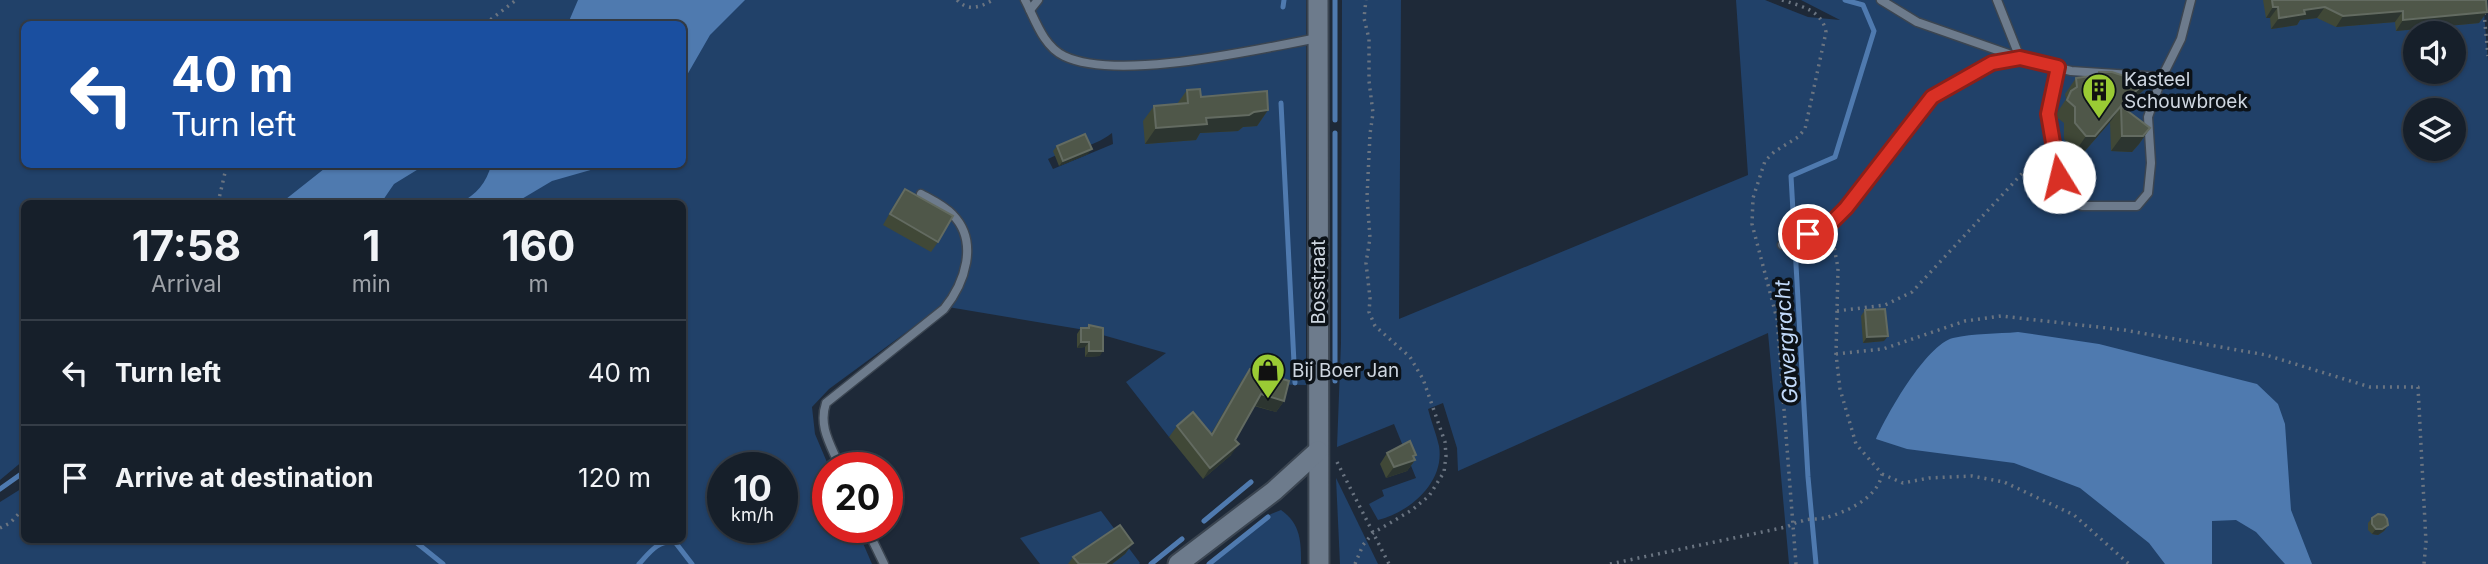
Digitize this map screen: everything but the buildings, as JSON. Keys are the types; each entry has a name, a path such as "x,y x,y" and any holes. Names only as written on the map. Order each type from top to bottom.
{"street":[{"name":"Bosstraat","path":"1318,0 1319,564"},
{"path":"1178,564 1318,457"}],"lane":[{"path":"1026,0 1035,23 1047,40 1062,55 1088,64 1170,63 1318,38"},
{"path":"1030,10 1038,0"},
{"path":"1881,0 1917,22 2020,58 2058,67 2110,74 2162,77"},
{"path":"1997,0 2020,58"},
{"path":"2058,67 2048,114 2059,177 2067,198 2082,206 2137,206 2148,193 2151,163 2148,117 2162,77 2181,38 2190,0"},
{"path":"1782,245 1830,224 1846,208 1932,97 1992,63 2020,58"},
{"path":"833,452 823,428 822,415 826,403 944,309 954,298 962,279 967,258 967,237 960,222 951,212 921,194"},
{"path":"874,543 884,564"}],"path":[{"path":"489,21 516,0"},
{"path":"957,0 968,8 975,8 993,0"},
{"path":"1355,564 1363,545 1373,533 1412,510 1429,496 1444,472 1446,456 1445,443 1423,379 1410,357 1375,326 1369,312 1366,263 1370,238 1367,197 1373,113 1369,81 1369,39 1364,18 1366,0"},
{"path":"1782,0 1816,13 1824,22 1826,32 1805,129 1765,161 1754,198 1752,224 1777,320 1796,564"},
{"path":"2484,11 2488,56"},
{"path":"1837,310 1885,305 1912,292 2053,141"},
{"path":"219,200 226,168"},
{"path":"1830,224 1838,268 1836,354 1840,389 1856,444 1882,474 1903,483 1929,478 1972,476 2004,482 2074,516 2129,564"},
{"path":"1836,354 1883,349 1965,321 2001,316 2124,330 2266,355 2370,387 2418,387 2426,542 2424,564"},
{"path":"1318,457 1338,462 1389,564"},
{"path":"1611,564 1793,525 1801,521 1822,519 1847,510 1869,495 1881,484 1882,474"},
{"path":"0,528 10,523 21,511"}],"shaded area":[{"path":"0,0 1306,0 1306,385 1256,384 1212,432 1204,445 1186,424 1169,437 1126,382 1166,353 1085,330 942,306 829,389 812,407 815,434 823,452 812,452 812,543 863,543 872,564 0,564 0,502 21,489 21,543 686,543 686,200 21,200 21,462 0,480","holes":["1112,133 1113,144 1053,169 1048,159 1088,146"]},
{"path":"578,0 745,0 710,35 686,77 686,21 569,21"},
{"path":"1342,0 1401,0 1399,319 1748,175 1736,0 1765,0 1808,17 1840,20 1801,0 2483,0 2488,61 2488,564 1789,564 1768,333 1458,471 1457,448 1443,403 1428,409 1439,446 1436,472 1423,494 1413,503 1378,520 1369,504 1384,496 1382,490 1416,478 1394,424 1337,447 1341,343"},
{"path":"325,168 420,168 394,184 383,200 285,200"},
{"path":"490,168 598,168 552,181 520,200 465,200 487,177"},
{"path":"2018,332 2099,344 2257,384 2278,404 2285,424 2291,510 2312,564 2285,564 2256,532 2236,520 2212,521 2212,564 2165,564 2149,543 2080,488 2014,463 1907,449 1876,439 1920,366 1942,343 1961,336"},
{"path":"1336,478 1378,564 1340,564"},
{"path":"1281,510 1296,527 1301,564 1208,564 1271,514"},
{"path":"1101,511 1139,564 1040,564 1020,538"}],"waterway":[{"path":"1283,7 1284,0"},
{"path":"1335,0 1335,120"},
{"name":"Gavergracht","path":"1816,564 1808,477 1791,176 1835,157 1874,31 1863,5 1845,0"},
{"path":"1281,103 1295,383"},
{"path":"1335,133 1335,381"},
{"path":"0,489 21,474"},
{"path":"1204,521 1251,482"},
{"path":"1209,564 1268,517"},
{"path":"1151,564 1182,539"},
{"path":"417,543 443,564"},
{"path":"639,564 664,543"},
{"path":"676,543 692,564"}],"place":[{"name":"Kasteel Schouwbroek","path":"2099,120"},
{"name":"Bij Boer Jan","path":"1268,400"}],"route":[{"path":"1808,234 1830,224 1846,208 1932,97 1992,63 2020,58 2058,67 2048,114 2059,177"}]}
